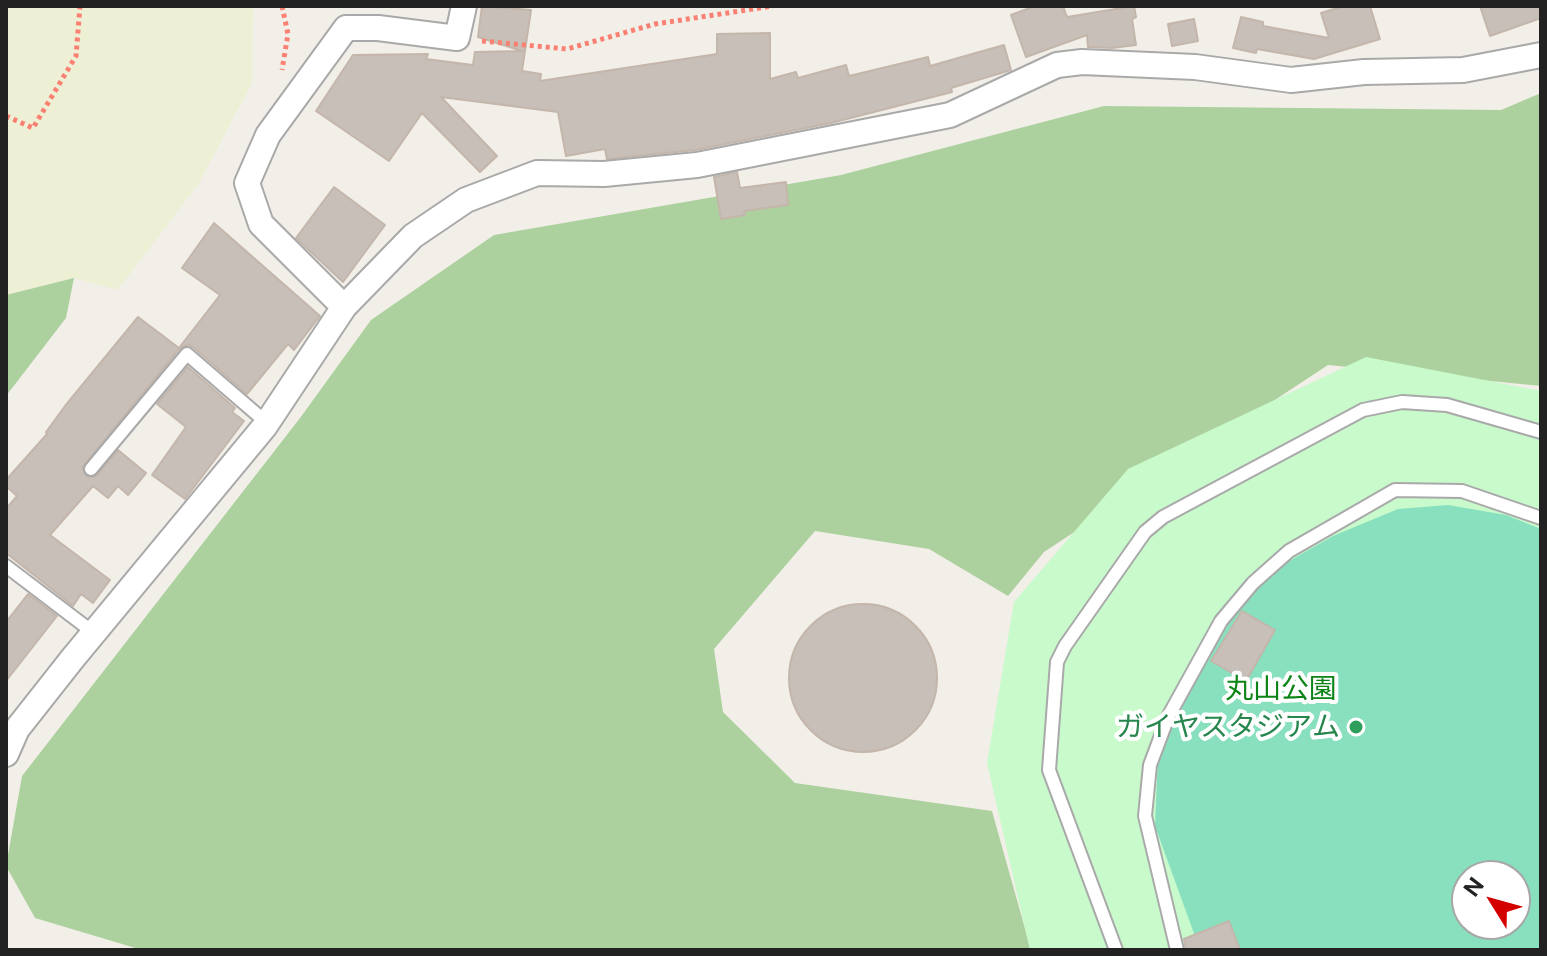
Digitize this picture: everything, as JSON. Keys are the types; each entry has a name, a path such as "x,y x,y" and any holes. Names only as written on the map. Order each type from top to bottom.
{"street":[{"path":"344,307 261,224 247,183 268,135 346,28 378,28 457,38 464,6"},
{"path":"6,754 17,729 267,423 344,307 413,236 466,200 537,173 604,174 697,165 950,115 1057,65 1082,62 1195,67 1291,80 1364,72 1463,70 1541,55"}],"lane":[{"path":"91,469 187,354 267,423"},
{"path":"1116,950 1054,787 1049,770 1050,755 1057,662 1145,532 1163,517 1363,410 1402,402 1447,405 1541,432"},
{"path":"1177,950 1145,816 1150,765 1168,717 1221,621 1253,583 1289,551 1395,490 1462,491 1541,518"},
{"path":"6,566 94,633"}],"path":[{"path":"6,116 33,128 76,56 80,6"},
{"path":"282,6 288,34 279,86 291,103"},
{"path":"457,38 567,49 655,24 773,6"}],"green space":[{"path":"6,6 253,6 252,83 199,183 118,290 74,278 6,295"},
{"path":"1541,93 1541,386 1328,365 1044,552 1008,596 929,549 815,531 714,649 723,712 795,783 992,811 1031,950 142,950 35,918 6,866 22,776 300,418 371,320 494,235 841,175 1104,106 1501,110"},
{"path":"74,278 66,318 6,396 6,295"},
{"name":"丸山公園","path":"1366,357 1541,391 1541,950 1030,950 987,763 1014,602 1128,469"},
{"name":"ガイヤスタジアム","path":"1448,505 1506,515 1541,529 1541,950 1200,950 1155,826 1158,754 1183,701 1244,597 1282,565 1333,536 1398,509"}],"building":[{"path":"482,6 531,10 522,71 541,74 540,81 717,54 717,34 770,33 770,79 796,72 798,78 846,65 849,76 928,57 930,66 1004,45 1011,70 951,88 952,92 831,123 695,150 607,159 605,149 566,156 558,112 441,97 497,156 480,172 422,113 389,161 316,111 353,55 428,54 426,59 473,65 475,52 522,51 478,37"},
{"path":"1035,6 1063,6 1067,17 1134,6 1136,17 1132,19 1136,45 1088,47 1087,35 1026,57 1011,15"},
{"path":"1344,6 1370,6 1380,39 1314,59 1233,48 1241,17 1263,22 1263,26 1329,38 1321,13"},
{"path":"1480,6 1541,6 1541,18 1490,36"},
{"path":"1194,19 1198,41 1172,46 1168,24"},
{"path":"737,172 740,188 786,182 788,205 744,211 745,215 721,219 714,177"},
{"path":"334,187 385,225 343,282 296,238"},
{"path":"214,223 320,316 294,350 288,344 247,394 193,347 180,348 82,468 86,476 95,477 118,450 146,473 128,495 118,486 108,498 93,486 50,535 110,580 93,603 81,594 73,606 6,553 6,509 17,496 6,486 6,480 47,434 65,406 138,317 179,348 220,295 182,268"},
{"path":"188,367 235,408 232,412 244,421 185,499 152,475 186,427 157,404"},
{"path":"28,594 57,616 6,681 6,622"},
{"path":"863,604 891,609 915,626 932,650 937,678 932,706 915,730 891,747 863,752 835,747 811,730 794,706 789,678 794,650 811,626 835,609"},
{"path":"1242,611 1275,630 1246,681 1211,661"},
{"path":"1229,921 1240,950 1186,950 1184,939"}],"place":[{"name":"ガイヤスタジアム","path":"1356,727"}]}
